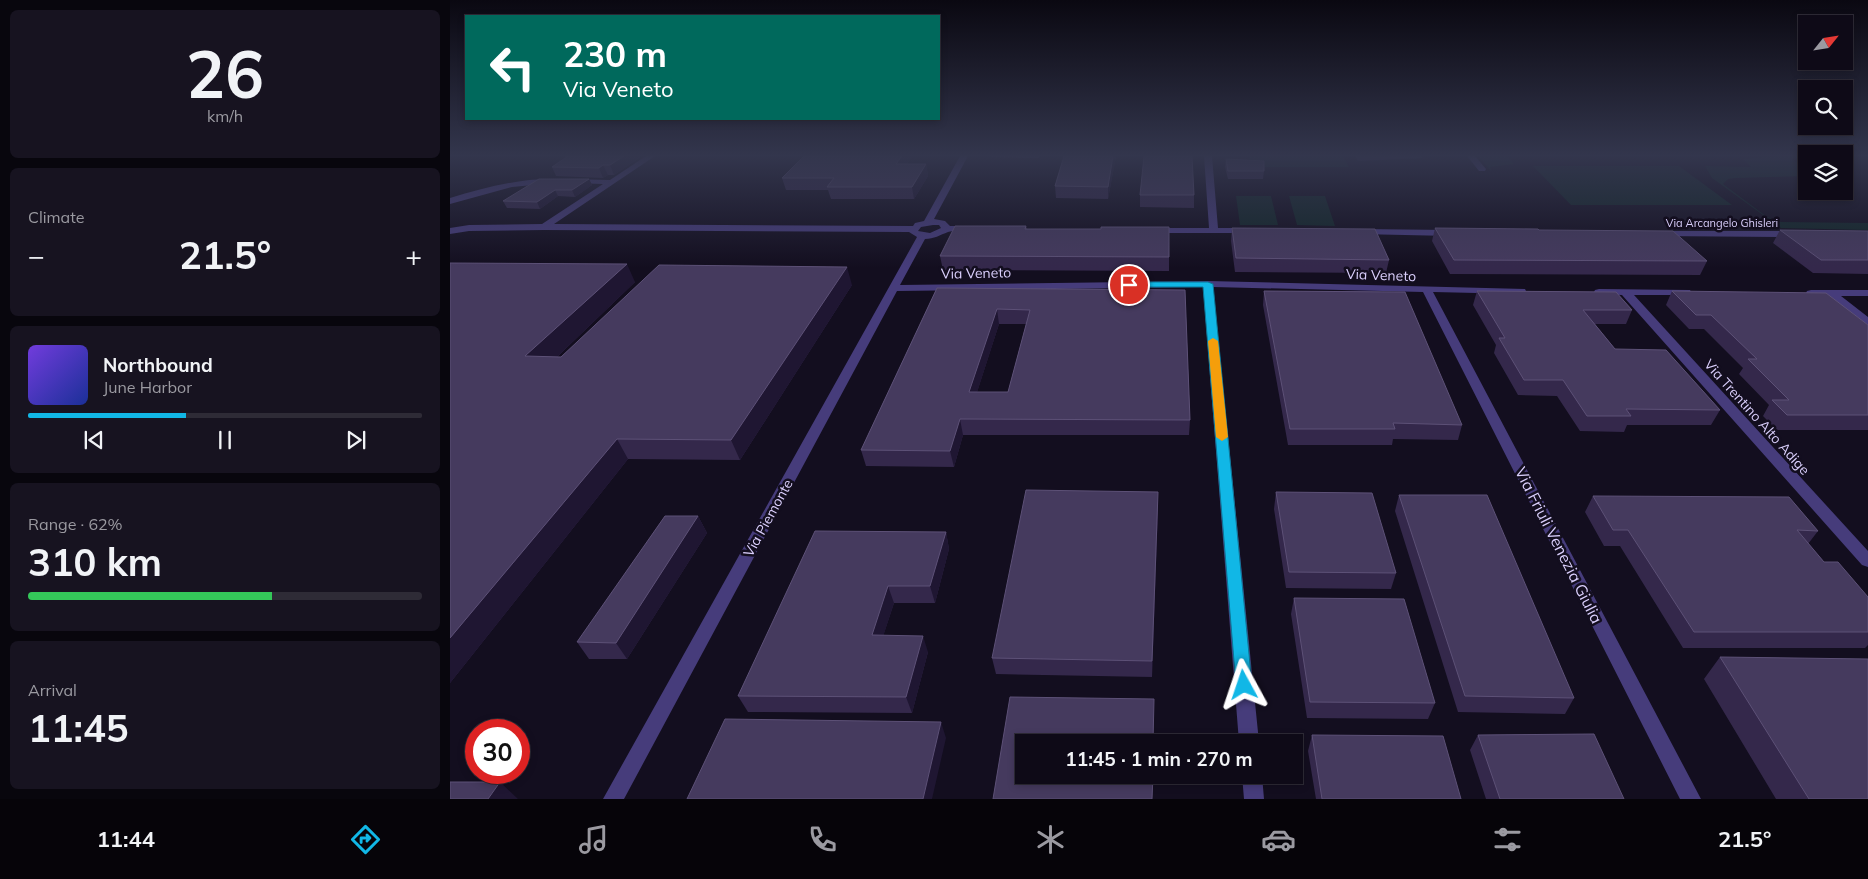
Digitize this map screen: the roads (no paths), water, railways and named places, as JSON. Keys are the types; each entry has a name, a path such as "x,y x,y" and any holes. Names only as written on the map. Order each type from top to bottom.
{"street":[{"path":"450,201 478,193"},
{"path":"544,227 594,193"},
{"name":"Via Piemonte","path":"613,799 894,288 921,229 942,193"},
{"path":"1211,193 1214,231"},
{"path":"450,231 469,228 544,227 921,229 942,223 946,229"},
{"path":"921,229 937,235 946,229 985,229"},
{"path":"1144,230 1260,231"},
{"path":"1346,232 1464,233"},
{"name":"Via Arcangelo Ghisleri","path":"1650,234 1805,234"},
{"path":"1208,284 1248,734"},
{"name":"Via Veneto","path":"894,288 1208,284 1536,291"},
{"name":"Via Friuli Venezia Giulia","path":"1426,290 1691,799"},
{"path":"1585,292 1693,292"},
{"name":"Via Trentino Alto Adige","path":"1625,292 1868,561"},
{"path":"1801,293 1868,293"},
{"path":"1830,293 1868,322"},
{"path":"1253,784 1254,799"}]}
